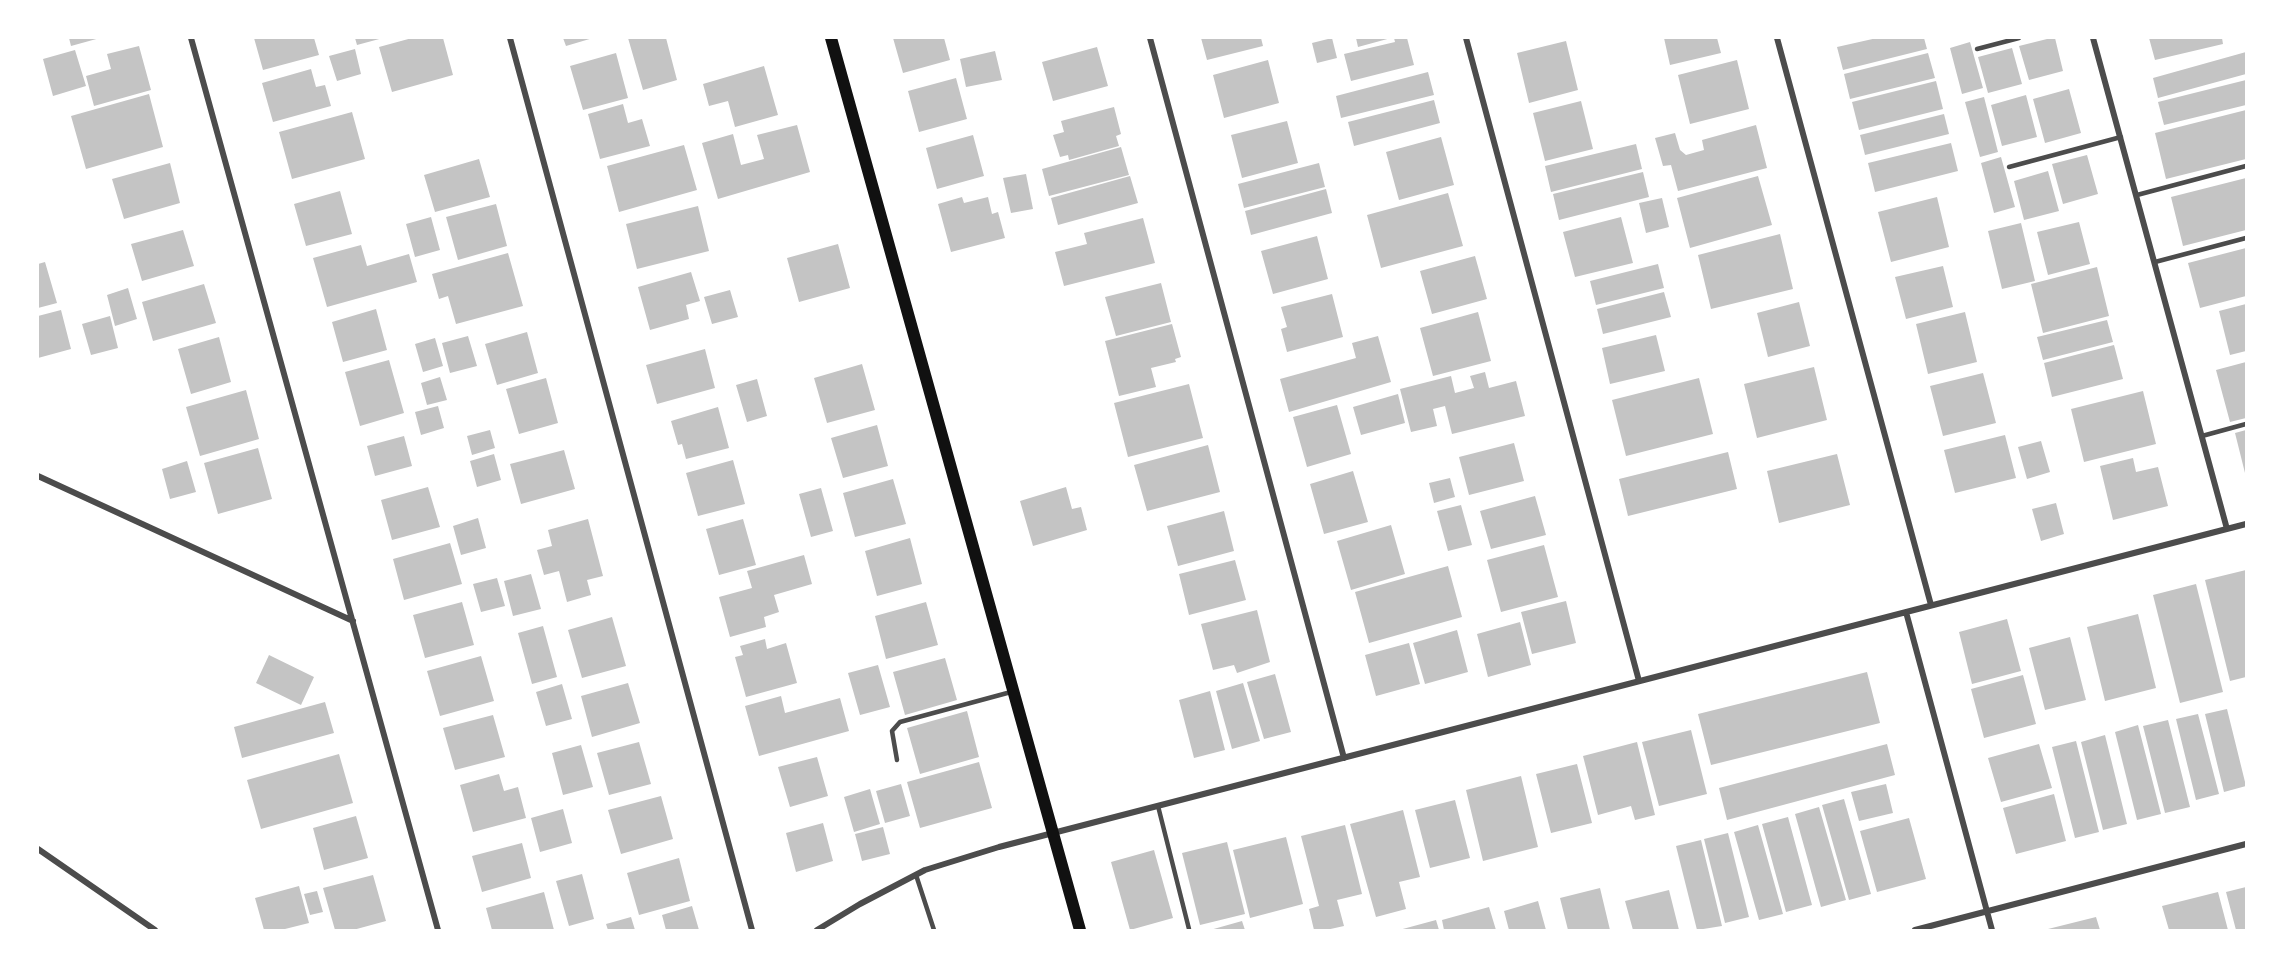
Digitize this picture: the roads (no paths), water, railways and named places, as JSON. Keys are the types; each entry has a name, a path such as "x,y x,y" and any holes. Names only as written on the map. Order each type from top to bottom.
{"main road":[{"path":"831,38 1080,930"}],"street":[{"path":"191,38 438,930"},
{"path":"510,38 752,930"},
{"path":"1150,38 1344,758"},
{"path":"1466,38 1639,681"},
{"path":"1777,38 1931,605"},
{"path":"2093,38 2227,529"},
{"path":"38,476 353,621"},
{"path":"817,930 860,904 916,875 999,847 2247,524"},
{"path":"1906,612 1992,930"},
{"path":"1915,930 2247,844"},
{"path":"38,849 155,930"}],"lane":[{"path":"1977,49 2019,38"},
{"path":"2009,167 2121,136"},
{"path":"2137,195 2247,166"},
{"path":"2155,262 2247,238"},
{"path":"2202,436 2247,424"},
{"path":"897,760 892,731 900,722 1014,691"},
{"path":"1158,806 1190,929"},
{"path":"916,875 934,930"}]}
